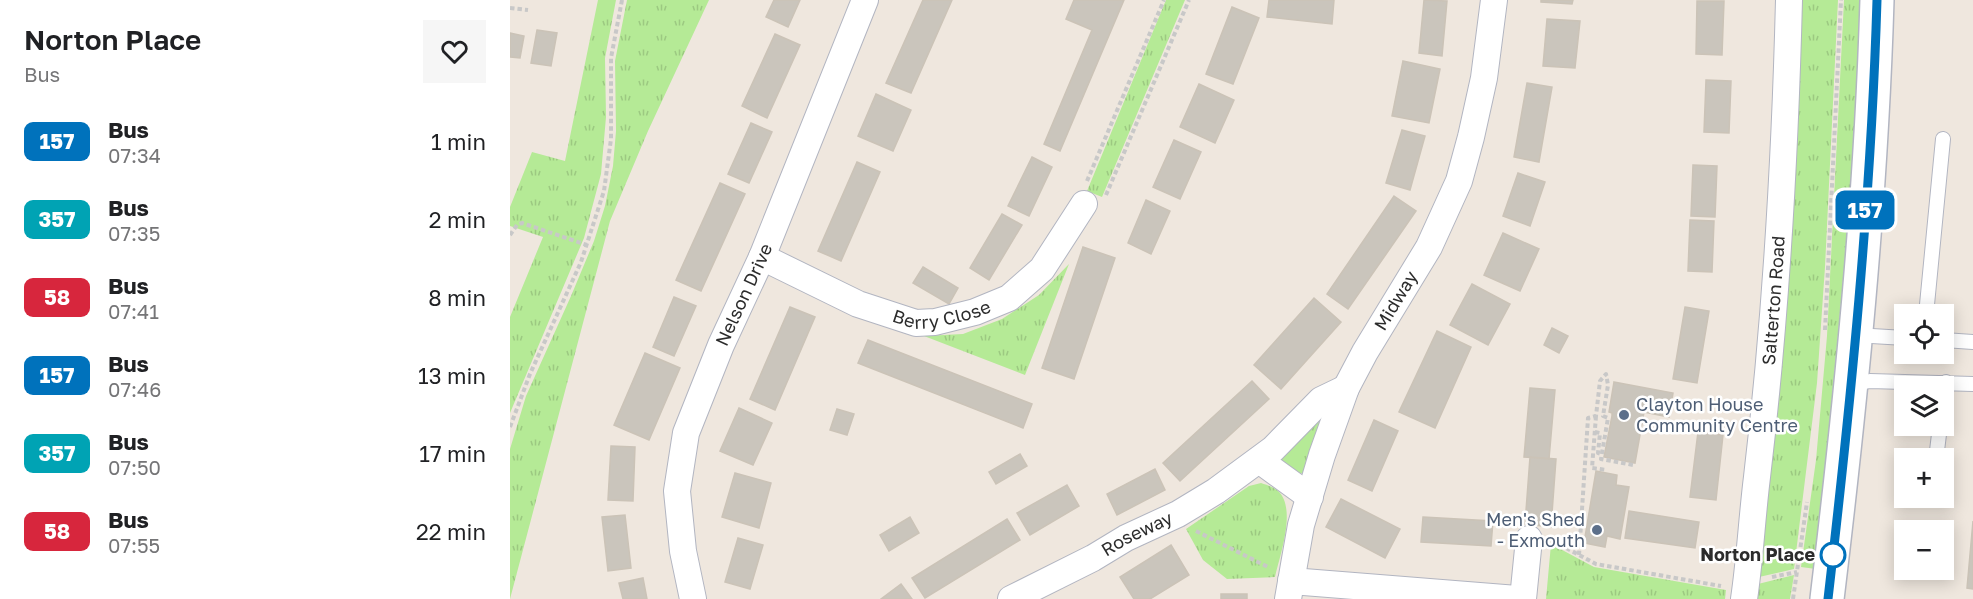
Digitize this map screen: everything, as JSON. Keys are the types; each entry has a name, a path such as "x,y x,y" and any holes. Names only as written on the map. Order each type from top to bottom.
{"main road":[{"path":"1827,599 1850,385 1840,336 1875,69 1877,0"}],"street":[{"name":"Nelson Drive","path":"693,599 683,551 677,491 686,433 721,345 762,257 865,0"},
{"name":"Midway","path":"1291,584 1301,525 1322,455 1346,388 1365,352 1429,247 1459,181 1472,137 1484,78 1494,0"},
{"name":"Salterton Road","path":"1744,595 1776,287 1785,153 1789,0"},
{"name":"Berry Close","path":"762,257 858,304 916,323 935,322 975,312 1009,298 1042,269 1083,204"},
{"name":"Roseway","path":"1011,599 1093,558 1126,538 1178,514 1216,491 1259,460 1321,400 1346,388"},
{"path":"1259,460 1310,497"},
{"path":"1523,599 1529,538"},
{"path":"1291,584 1517,599"}],"lane":[{"path":"1927,304 1942,139"},
{"path":"1840,336 1894,338"},
{"path":"1954,341 1973,342"},
{"path":"1850,385 1870,381 1894,381"},
{"path":"1954,383 1973,384"}],"path":[{"path":"510,427 530,374 587,245 604,191 611,139 611,58 622,0"},
{"path":"1164,0 1083,189 1083,204 1105,198 1189,0"},
{"path":"1840,336 1841,0"},
{"path":"510,8 528,10"},
{"path":"510,235 517,225 522,223 587,245"},
{"path":"1607,470 1592,468 1600,381 1606,374 1608,385 1603,416 1608,418 1601,459 1633,465"},
{"path":"1579,555 1588,418 1596,416"},
{"path":"1595,432 1600,433 1598,453 1602,454"},
{"path":"1793,599 1809,493"},
{"path":"1178,514 1190,529 1278,572 1291,584"},
{"path":"1529,538 1550,540 1596,564 1744,595"}],"green space":[{"path":"598,0 616,0 605,58 606,117 601,174 584,238 510,413 510,317 543,237 510,226 510,207 532,152 565,161"},
{"path":"627,0 709,0 648,131 610,221 510,599 510,449 526,396 594,241 605,206 613,166 616,131 615,61"},
{"path":"1166,0 1185,0 1102,197 1087,191"},
{"path":"1798,0 1838,0 1825,267 1817,383 1794,569 1759,577"},
{"path":"1844,0 1864,0 1853,174 1816,569 1801,567 1816,460 1827,336"},
{"path":"1069,264 1025,375 924,336 963,334 1002,319 1039,295"},
{"path":"1316,421 1320,423 1304,474 1300,473 1282,461 1280,457"},
{"path":"1261,483 1278,491 1284,499 1286,509 1286,532 1275,577 1227,579 1203,560 1186,529 1249,486"},
{"path":"1551,544 1594,567 1726,590 1725,599 1546,599"},
{"path":"1794,575 1790,599 1758,599 1758,584"}],"building":[{"path":"774,0 800,0 788,27 766,17"},
{"path":"923,0 952,0 911,93 886,83"},
{"path":"1074,0 1124,0 1060,151 1044,144 1092,30 1066,19"},
{"path":"1269,0 1334,0 1332,24 1267,17"},
{"path":"1424,0 1447,1 1442,56 1419,53"},
{"path":"1541,0 1573,0 1572,4 1541,2"},
{"path":"1697,1 1724,1 1722,55 1696,54"},
{"path":"1232,7 1259,18 1233,84 1206,74"},
{"path":"1547,19 1580,21 1575,68 1543,66"},
{"path":"537,30 557,33 551,66 531,63"},
{"path":"510,33 524,36 520,58 510,57"},
{"path":"775,34 800,45 767,118 742,106"},
{"path":"1403,61 1440,69 1429,123 1392,116"},
{"path":"1706,80 1731,81 1729,133 1704,132"},
{"path":"1527,83 1552,87 1539,162 1514,157"},
{"path":"1199,84 1234,100 1215,143 1180,127"},
{"path":"876,94 911,110 893,151 858,136"},
{"path":"751,123 772,132 749,183 728,174"},
{"path":"1402,130 1425,136 1410,190 1386,183"},
{"path":"1174,140 1201,152 1180,199 1153,187"},
{"path":"1032,157 1052,167 1029,216 1008,206"},
{"path":"857,162 880,172 841,261 818,251"},
{"path":"1693,165 1717,166 1715,217 1691,216"},
{"path":"1518,173 1545,182 1530,226 1503,216"},
{"path":"720,183 745,194 701,291 676,280"},
{"path":"1394,196 1416,211 1348,309 1327,294"},
{"path":"1146,200 1170,211 1151,254 1128,243"},
{"path":"1002,214 1022,225 989,280 970,268"},
{"path":"1690,220 1714,221 1712,272 1688,271"},
{"path":"1503,233 1539,249 1520,291 1484,275"},
{"path":"1083,247 1115,258 1074,379 1042,368"},
{"path":"923,267 958,288 949,304 913,283"},
{"path":"1472,284 1510,304 1488,345 1450,325"},
{"path":"674,297 696,306 674,356 653,347"},
{"path":"1314,298 1341,322 1281,389 1254,365"},
{"path":"790,307 815,317 775,410 750,399"},
{"path":"1685,307 1709,311 1697,383 1673,379"},
{"path":"1552,328 1568,336 1559,353 1544,345"},
{"path":"1437,331 1471,347 1435,428 1399,412"},
{"path":"868,340 1032,404 1023,428 858,363"},
{"path":"645,353 680,368 649,440 614,425"},
{"path":"1252,381 1269,399 1180,481 1163,463"},
{"path":"1614,382 1673,393 1669,417 1644,412 1635,463 1604,457 1612,416 1609,412"},
{"path":"1530,388 1555,390 1549,459 1524,457"},
{"path":"739,408 772,423 753,465 720,451"},
{"path":"837,409 854,414 847,435 830,430"},
{"path":"1374,420 1398,431 1372,491 1348,480"},
{"path":"1698,432 1723,435 1716,500 1690,497"},
{"path":"611,446 635,447 633,501 608,500"},
{"path":"1020,454 1027,466 996,484 989,472"},
{"path":"1530,457 1556,459 1551,527 1525,524"},
{"path":"1155,469 1165,490 1117,515 1107,494"},
{"path":"1596,471 1617,475 1616,485 1629,487 1620,539 1607,536 1605,547 1584,543"},
{"path":"735,473 771,483 759,528 722,517"},
{"path":"1067,485 1079,506 1030,535 1017,513"},
{"path":"1341,499 1400,529 1385,558 1326,527"},
{"path":"1629,511 1699,522 1695,548 1625,538"},
{"path":"625,515 631,568 608,571 602,517"},
{"path":"910,517 919,533 889,551 880,535"},
{"path":"1423,517 1493,521 1491,546 1421,542"},
{"path":"1007,519 1020,540 925,598 912,578"},
{"path":"1973,521 1973,589 1967,588"},
{"path":"738,538 763,545 750,589 725,582"},
{"path":"1171,545 1189,575 1150,599 1134,599 1120,577"},
{"path":"643,578 647,599 623,599 619,583"},
{"path":"901,584 912,599 881,599"},
{"path":"1221,594 1247,594 1247,599 1221,599"}],"bus line":[{"name":"157","path":"1828,599 1855,335 1875,69 1877,0"}],"place":[{"name":"Clayton House Community Centre","path":"1624,415"},
{"name":"Men's Shed - Exmouth","path":"1597,530"},
{"name":"Norton Place","path":"1833,555"}]}
